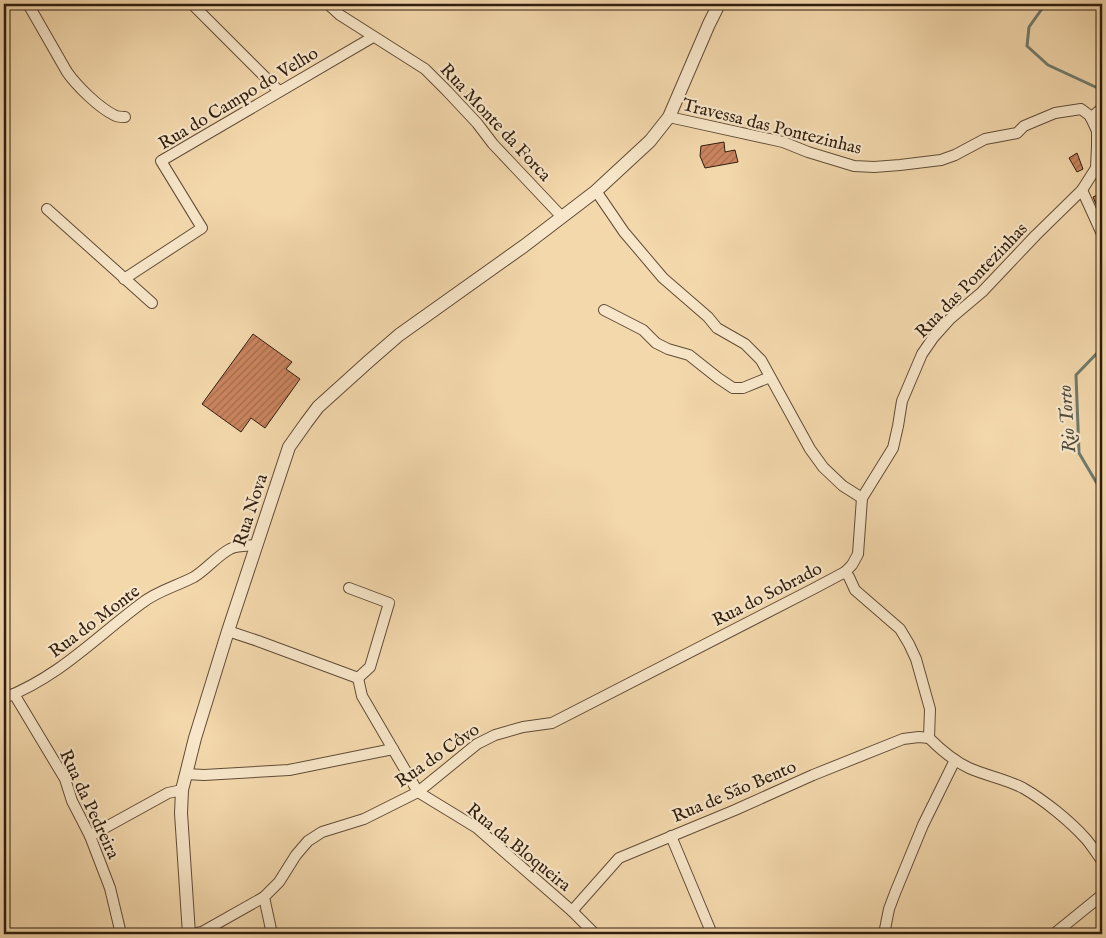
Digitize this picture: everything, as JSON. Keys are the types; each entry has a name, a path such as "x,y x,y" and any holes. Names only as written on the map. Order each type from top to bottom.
{"street":[{"path":"28,4 67,72 78,86 116,116 125,118"},
{"path":"192,4 279,91"},
{"name":"Rua Monte da Forca","path":"328,4 340,15 425,69 562,216"},
{"name":"Rua Nova","path":"191,934 181,813 182,790 195,738 228,631 289,448 318,407 399,335 516,252 596,191 650,142 669,118 719,4"},
{"name":"Rua do Campo do Velho","path":"124,279 202,228 161,161 373,37"},
{"name":"Travessa das Pontezinhas","path":"669,118 783,142 854,166 874,167 900,166 941,160 955,155 985,139 1017,133 1024,126 1055,113 1081,109 1091,118"},
{"path":"1091,118 1101,109"},
{"name":"Rua das Pontezinhas","path":"845,572 852,565 858,554 862,498 893,448 902,400 922,354 950,319 982,292 1082,190 1096,168 1097,131 1091,118"},
{"path":"1082,190 1102,234"},
{"path":"596,191 624,232 663,278 708,317 717,328 745,344 761,360 810,449 823,466 843,486 862,498"},
{"path":"47,210 152,303"},
{"path":"604,310 643,330 656,343 689,356 733,388 743,388 770,377"},
{"name":"Rua do Monte","path":"9,696 31,687 54,672 77,656 144,601 195,576 231,548 257,545"},
{"name":"Rua do Sobrado","path":"552,723 845,572 855,590 900,630 909,644 916,659 930,709 931,728 929,738"},
{"path":"349,588 389,603 370,667 358,678"},
{"path":"228,631 358,678"},
{"path":"358,678 362,696 418,792"},
{"name":"Rua da Pedreira","path":"9,696 65,779 72,801 90,836 110,888 121,934"},
{"name":"Rua do Côvo","path":"191,934 202,932 264,897 279,882 308,840 322,832 364,819 418,792 477,744 495,735 524,727 552,723"},
{"path":"929,738 942,751 969,768 1001,778 1041,800 1074,827 1102,861"},
{"name":"Rua de São Bento","path":"572,911 619,858 813,775 903,739 929,738"},
{"path":"186,774 204,775 289,770 393,749"},
{"path":"884,934 889,909 895,893 923,825 955,760"},
{"path":"90,836 168,793 182,790"},
{"name":"Rua da Bloqueira","path":"418,792 477,828 572,911 594,934"},
{"path":"671,836 712,934"},
{"path":"1054,934 1102,896"},
{"path":"264,897 272,934"}],"building":[{"path":"724,142 725,152 735,150 738,162 705,168 700,156 701,146"},
{"path":"1077,153 1083,169 1077,172 1069,158"},
{"path":"1102,193 1102,218 1093,197"},
{"path":"253,334 292,362 286,369 300,379 265,428 251,418 241,432 202,404"}],"waterway":[{"name":"Rio Torto","path":"1047,4 1029,27 1027,46 1048,65 1102,90"},
{"name":"Rio Torto","path":"1102,348 1076,375 1079,453 1102,492"}]}
